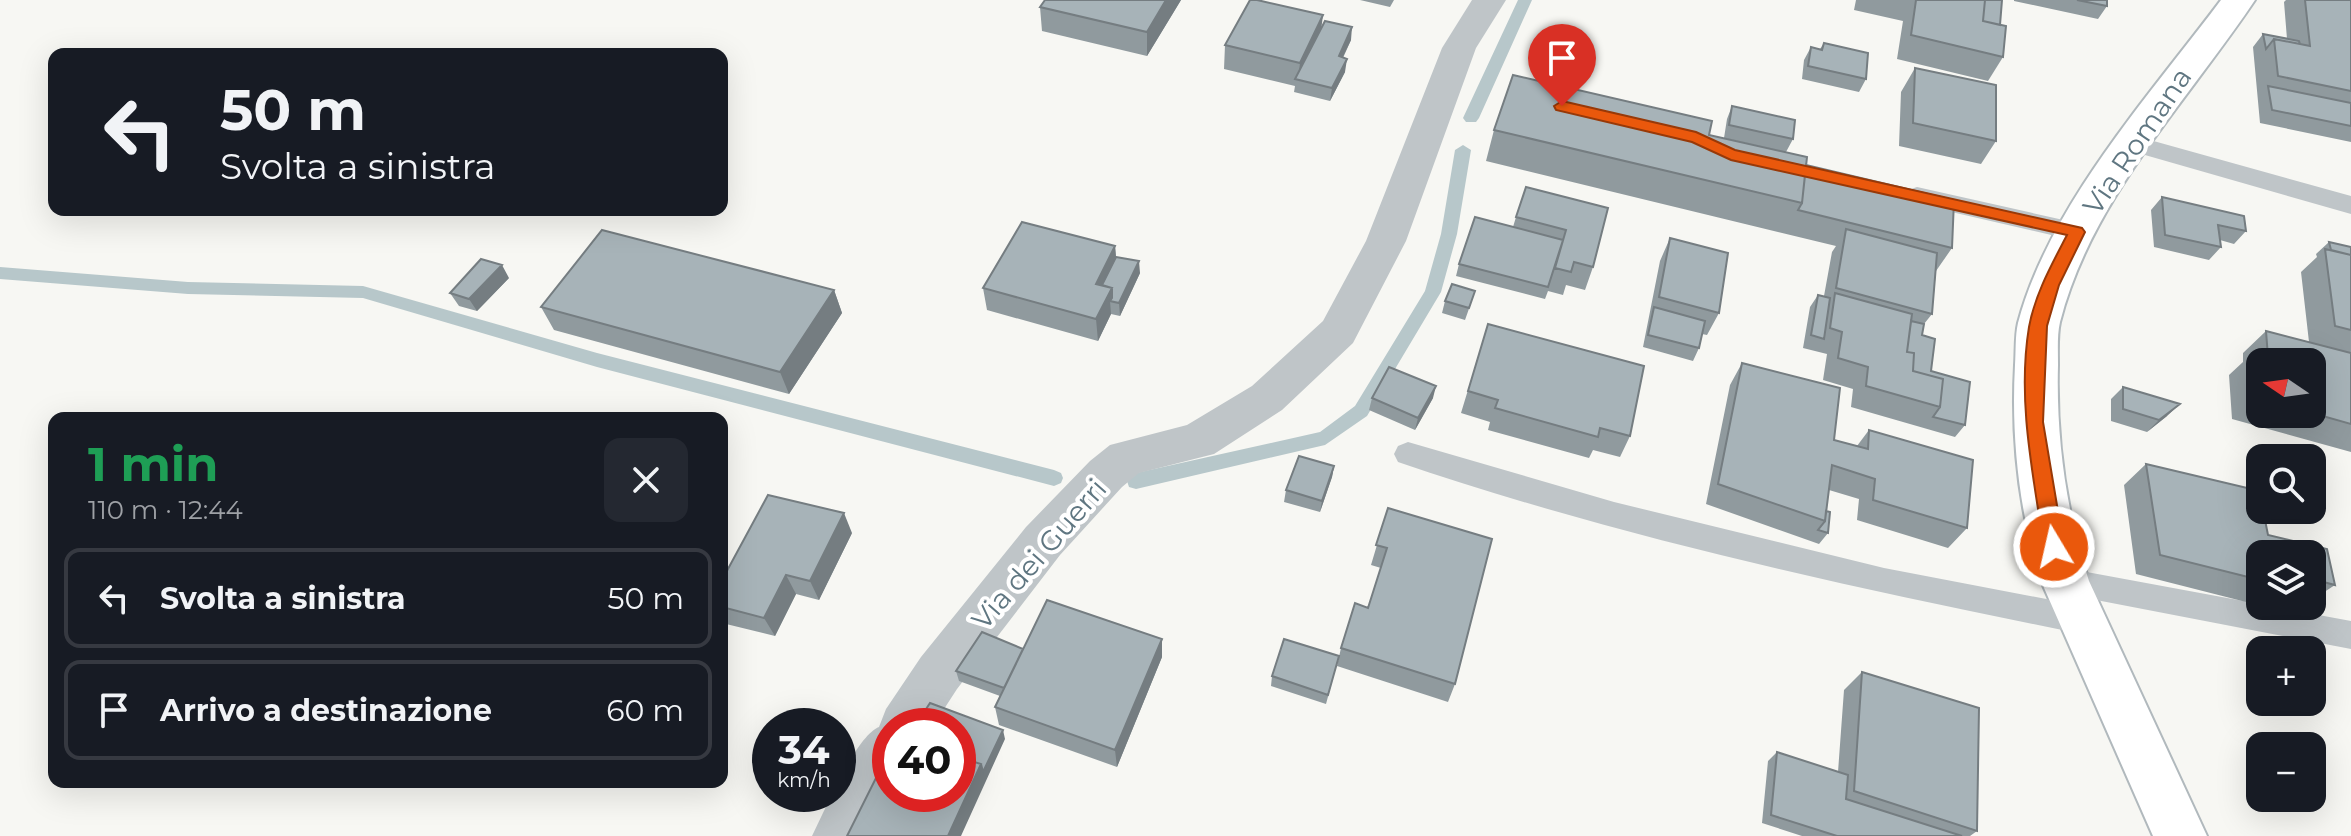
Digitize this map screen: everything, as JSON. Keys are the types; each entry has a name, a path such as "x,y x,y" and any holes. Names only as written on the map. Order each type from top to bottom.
{"street":[{"name":"Via dei Guerri","path":"916,708 939,673 1043,541 1106,474 1126,458 1198,441 1267,398 1338,332 1386,241 1459,48 1489,0"},
{"name":"Via Romana","path":"2180,836 2074,600 2054,547 2034,422 2038,326 2051,285 2094,198 2238,0"},
{"path":"839,836 872,774"}],"lane":[{"path":"2132,143 2351,205"},
{"path":"1896,191 2077,232"},
{"path":"1408,454 1626,518 1884,581 2074,600 2351,635"}],"building":[{"path":"1045,0 1166,0 1147,32 1040,7"},
{"path":"1250,0 1323,15 1300,63 1225,45"},
{"path":"1916,0 1985,0 1983,21 2006,26 2003,57 1911,35"},
{"path":"1985,0 2002,0 2000,25 1983,21"},
{"path":"2077,0 2107,0 2107,6"},
{"path":"2305,0 2351,0 2351,91 2278,76 2274,39 2310,46"},
{"path":"1325,21 1352,27 1339,56 1347,59 1332,88 1295,79"},
{"path":"2263,34 2299,41 2300,44 2274,39 2266,49"},
{"path":"1824,43 1868,53 1866,79 1808,66 1811,47 1822,50"},
{"path":"1915,68 1996,85 1996,141 1913,123"},
{"path":"1513,75 1712,121 1709,135 1807,157 1802,203 1494,130"},
{"path":"2268,86 2351,103 2351,126 2272,110"},
{"path":"1732,106 1795,120 1793,139 1729,125"},
{"path":"1806,165 1954,200 1952,248 1798,210 1802,203"},
{"path":"1526,187 1608,208 1593,267 1574,262 1571,272 1555,268 1566,230 1516,217"},
{"path":"2162,197 2244,216 2246,231 2218,225 2221,247 2165,235"},
{"path":"1475,217 1563,240 1548,287 1459,264"},
{"path":"1022,222 1115,246 1096,284 1112,288 1096,319 983,288"},
{"path":"1846,229 1937,253 1932,314 1836,288"},
{"path":"602,230 834,290 780,372 541,307"},
{"path":"1670,238 1728,253 1719,313 1659,297"},
{"path":"2329,242 2351,247 2351,255 2331,250"},
{"path":"2325,249 2351,255 2351,330 2335,326"},
{"path":"1116,257 1139,261 1119,303 1110,301 1112,288 1102,285"},
{"path":"481,259 502,265 469,299 450,293"},
{"path":"1452,284 1475,291 1469,308 1445,301"},
{"path":"1835,293 1912,314 1907,352 1914,353 1913,371 1943,379 1940,407 1866,386 1868,367 1838,358 1842,332 1830,328"},
{"path":"1818,295 1830,298 1824,339 1811,335"},
{"path":"1654,307 1705,321 1699,348 1648,335"},
{"path":"1911,321 1924,324 1922,335 1935,339 1931,371 1970,382 1965,425 1933,417 1940,407 1943,379 1913,371 1914,353 1907,352"},
{"path":"1488,324 1644,366 1630,436 1600,428 1598,437 1495,408 1498,400 1468,391"},
{"path":"2266,331 2351,353 2351,424 2326,417 2326,348 2267,348"},
{"path":"1742,363 1840,388 1834,440 1868,449 1869,430 1973,460 1967,528 1873,500 1875,479 1832,465 1825,521 1718,484"},
{"path":"1389,367 1436,386 1418,418 1372,398"},
{"path":"2123,387 2180,404 2159,420 2123,409"},
{"path":"1299,456 1334,466 1322,501 1286,490"},
{"path":"2146,464 2246,488 2246,524 2266,524 2268,535 2289,540 2246,540 2246,576 2160,555"},
{"path":"768,495 844,513 810,581 786,575 764,618 728,609 728,569"},
{"path":"1388,508 1492,539 1455,684 1341,648 1355,603 1368,608 1387,548 1376,545"},
{"path":"1826,511 1830,512 1828,533 1818,530 1825,521"},
{"path":"2326,549 2327,549 2335,585 2326,583"},
{"path":"1047,600 1162,639 1115,750 995,707"},
{"path":"982,632 1023,649 1004,688 956,671"},
{"path":"1284,639 1339,656 1328,695 1272,676"},
{"path":"1862,672 1979,708 1977,831 1854,791"},
{"path":"930,703 944,708 927,708"},
{"path":"976,720 1003,730 983,772 981,764 976,762"},
{"path":"1777,752 1848,775 1846,799 1962,836 1837,836 1771,815"},
{"path":"872,786 872,812 959,812 948,836 847,836"}],"waterway":[{"path":"1471,118 1525,0"},
{"path":"1136,481 1325,438 1361,411 1433,292 1449,234 1463,150"},
{"path":"0,273 188,288 363,292 597,360 1054,478"}],"route":[{"path":"1562,106 1696,137 1731,155 2077,232 2051,285 2038,326 2034,422 2054,547"}]}
